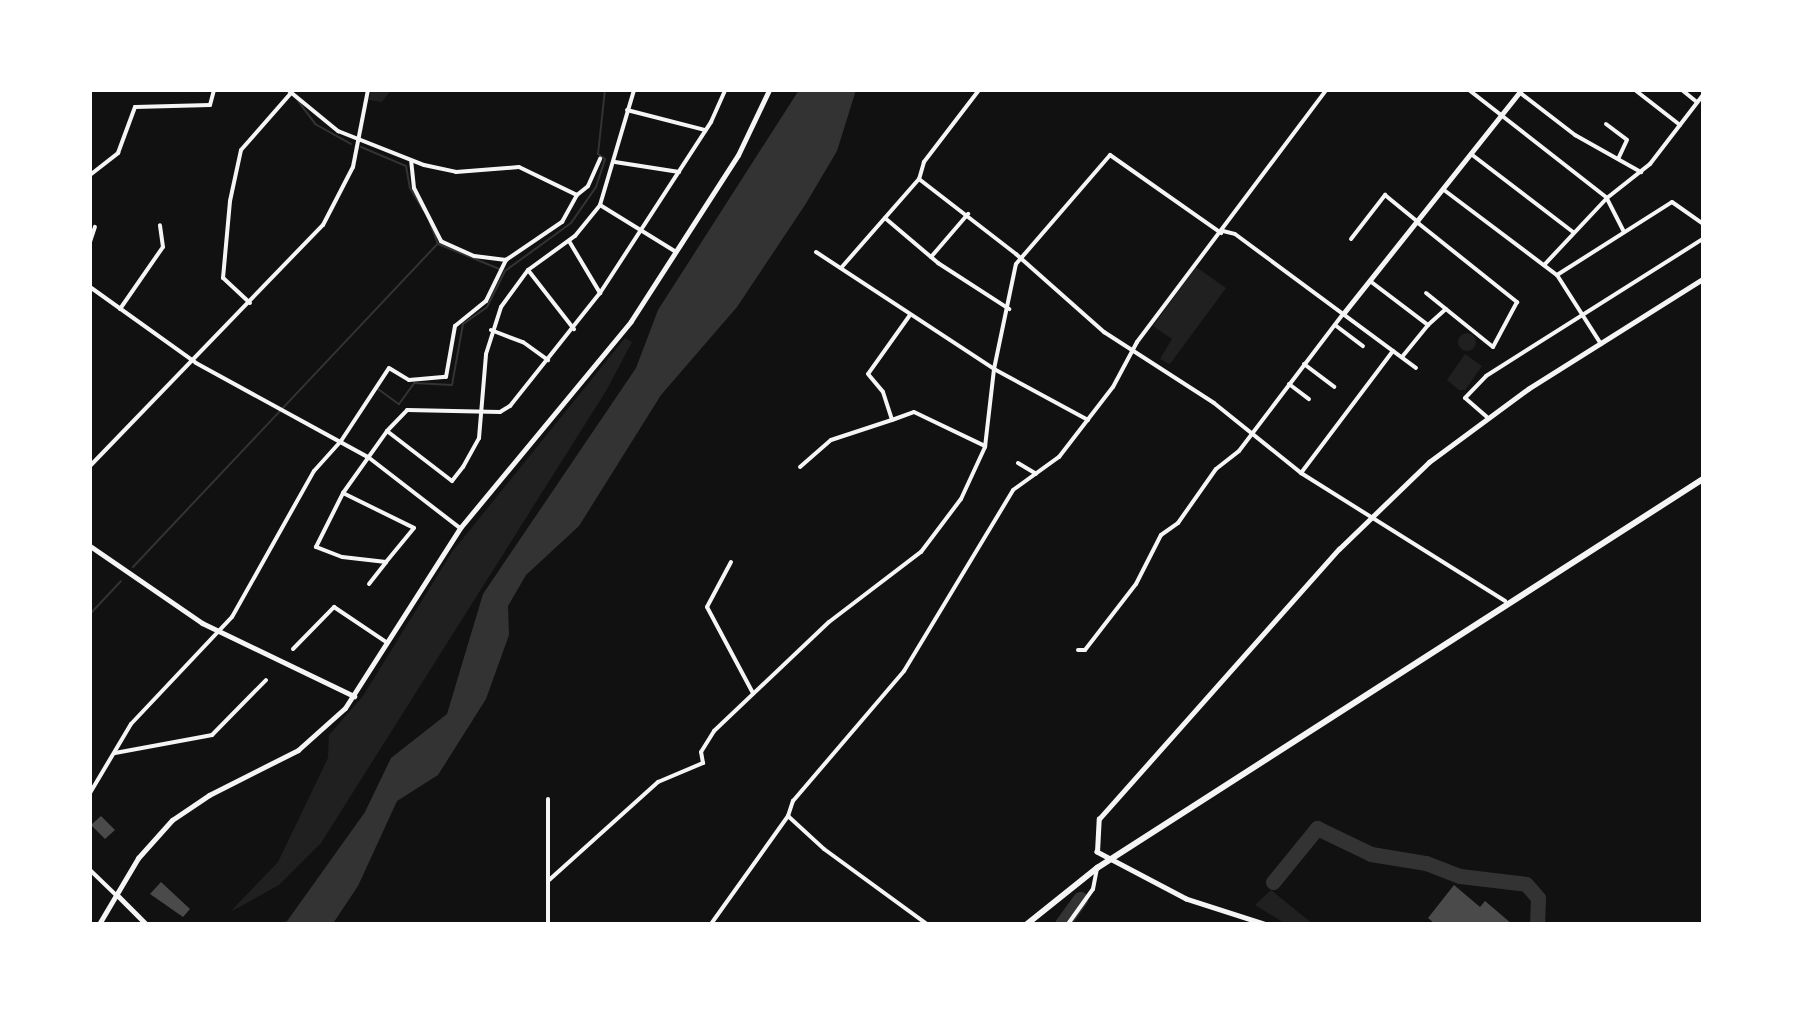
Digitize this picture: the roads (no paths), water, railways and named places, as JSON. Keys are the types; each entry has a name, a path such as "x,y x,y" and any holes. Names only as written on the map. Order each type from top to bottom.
{"highway":[{"path":"1027,924 1097,868 1115,859 1427,658 1506,601 1703,478"}],"main road":[{"path":"99,924 148,845 172,820 209,795 311,741 354,696 460,528 622,333 738,155 769,90"},
{"path":"90,546 219,631 354,696"},
{"path":"116,894 146,924"}],"street":[{"path":"90,175 118,153 135,107 210,105 214,90"},
{"path":"90,466 196,363 323,225 342,196 360,139 368,90"},
{"path":"387,431 452,481 474,450 484,411 491,330 510,291 528,270 569,241 600,204 615,162 634,90"},
{"path":"386,562 342,558 316,547 344,493 387,431 407,410 484,411 507,408 600,294 705,130 725,90"},
{"path":"841,268 919,179 924,162 979,90"},
{"path":"711,924 788,816 793,801 904,671 996,513 1012,490 1051,466 1088,420 1133,351 1326,90"},
{"path":"1469,90 1607,198 1624,232"},
{"path":"1635,90 1680,125"},
{"path":"1682,90 1697,102"},
{"path":"250,303 223,278 230,201 241,150 290,91 338,131 411,161 456,171 519,167 577,195"},
{"path":"1078,650 1085,650 1136,584 1161,535 1178,524 1216,469 1252,432 1520,91 1575,135 1641,171"},
{"path":"1544,265 1607,198 1641,171 1703,94"},
{"path":"627,110 705,130"},
{"path":"1606,124 1627,140 1619,157"},
{"path":"1471,154 1573,232"},
{"path":"548,881 658,782 703,763 701,752 714,731 753,693 829,622 921,552 961,499 985,447 994,369 1009,309 1016,264 1023,262 1110,155 1343,314 1416,368"},
{"path":"90,793 131,724 219,631 267,561 314,471 341,441 389,369 409,380 446,377 455,326 486,301 496,272 506,260 561,222 577,195 588,186 600,159"},
{"path":"411,161 414,188 441,241 474,256 506,260"},
{"path":"615,162 679,172"},
{"path":"919,179 968,214 1133,351 1252,432 1301,473 1506,601"},
{"path":"1444,190 1557,275 1601,344"},
{"path":"1351,239 1385,195 1517,302 1493,347 1426,293"},
{"path":"1557,275 1672,202 1703,224"},
{"path":"600,204 676,252"},
{"path":"931,257 968,214"},
{"path":"885,218 931,257 1009,309"},
{"path":"120,309 163,247 160,225"},
{"path":"90,242 96,227"},
{"path":"1487,417 1465,398 1486,376 1703,239"},
{"path":"569,241 600,294"},
{"path":"816,252 994,369 1088,420"},
{"path":"528,270 574,328"},
{"path":"1264,924 1186,899 1115,859 1097,852 1094,843 1106,810 1371,516 1487,417 1703,279"},
{"path":"1370,281 1428,326"},
{"path":"90,287 196,363 341,441 368,458 460,528"},
{"path":"1402,357 1446,309"},
{"path":"892,420 882,392 868,374 910,315"},
{"path":"1335,325 1363,346"},
{"path":"491,330 523,342 548,360"},
{"path":"1301,473 1393,351"},
{"path":"1304,364 1334,387"},
{"path":"1289,384 1309,399"},
{"path":"801,467 831,440 914,412 985,447"},
{"path":"1018,463 1036,474"},
{"path":"344,493 414,528 369,584"},
{"path":"731,562 707,607 753,693"},
{"path":"293,649 334,608 386,642"},
{"path":"114,753 212,735 266,680"},
{"path":"548,799 548,924"},
{"path":"788,816 824,849 927,924"},
{"path":"1068,924 1093,889 1097,868"},
{"path":"90,870 116,894"}],"waterway":[{"path":"378,389 399,404 414,383 452,385 463,324 487,307 505,271 571,223 596,187 605,159 598,154 605,90"},
{"path":"295,97 315,124 351,144"},
{"path":"361,147 406,166 410,188 423,210"},
{"path":"430,223 438,244 502,270"},
{"path":"133,567 437,244"},
{"path":"90,614 121,581"},
{"path":"1273,882 1317,828 1371,854 1426,863 1460,876 1526,884 1538,898 1537,924"},
{"path":"1062,924 1080,899"},
{"path":"276,924 288,922"}]}
